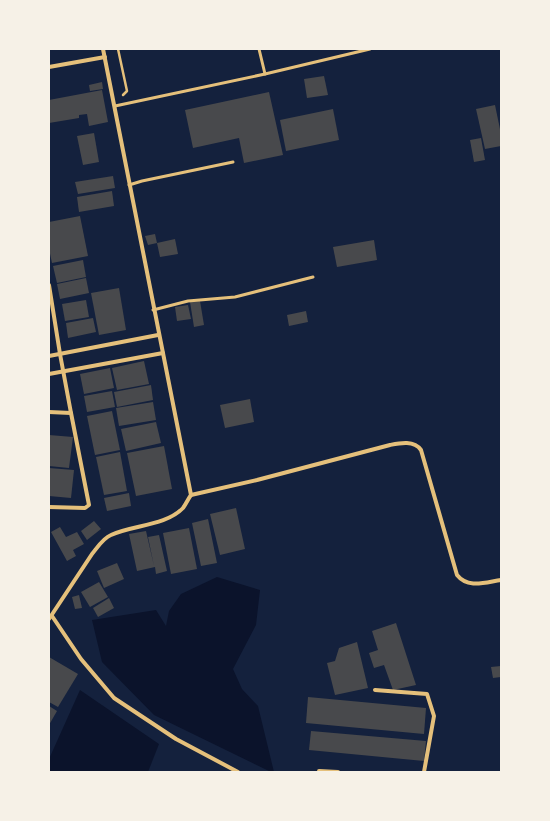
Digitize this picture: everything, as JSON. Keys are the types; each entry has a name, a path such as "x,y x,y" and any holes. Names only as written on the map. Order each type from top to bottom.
{"street":[{"path":"103,49 158,335 164,353 190,495 182,508 170,517 148,525 110,535 92,554 50,618 81,659 114,698 176,739 238,772"},
{"path":"49,67 105,57"},
{"path":"49,285 63,372 89,505 85,508 49,507"},
{"path":"49,356 158,335"},
{"path":"49,374 164,353"},
{"path":"49,412 71,413"},
{"path":"190,495 257,480 390,445 408,443 417,445 421,450 457,575 464,582 472,584 501,580"},
{"path":"376,690 426,694 434,716 424,772"},
{"path":"319,771 338,772"}],"lane":[{"path":"259,49 265,74"},
{"path":"115,106 265,74 370,49"},
{"path":"130,185 142,181 233,162"},
{"path":"154,310 188,301 235,297 313,277"}],"path":[{"path":"113,96 124,94 127,91 118,49"}],"water":[{"path":"217,577 260,590 256,625 233,669 242,689 258,706 274,772 271,772 154,715 102,662 92,620 156,610 166,626 169,611 181,594"},
{"path":"80,690 159,744 148,772 49,772 49,759"}],"building":[{"path":"324,76 328,95 307,98 304,79"},
{"path":"102,82 103,89 90,91 89,85"},
{"path":"102,90 108,122 89,126 87,114 79,115 79,118 49,123 49,100"},
{"path":"269,92 283,155 244,163 239,138 193,148 185,110"},
{"path":"495,105 501,134 501,146 485,149 476,109"},
{"path":"333,109 339,140 286,151 280,120"},
{"path":"94,133 99,162 83,165 77,136"},
{"path":"481,138 485,160 474,162 470,140"},
{"path":"113,176 115,188 78,194 75,182"},
{"path":"112,191 114,206 79,212 77,197"},
{"path":"80,216 88,256 52,263 49,249 49,222"},
{"path":"155,234 157,243 148,245 145,236"},
{"path":"175,239 178,254 160,257 157,243"},
{"path":"374,240 377,260 337,267 333,247"},
{"path":"83,260 86,277 57,283 53,266"},
{"path":"86,278 89,293 60,299 57,284"},
{"path":"119,288 126,330 99,335 91,293"},
{"path":"86,300 89,317 65,321 62,304"},
{"path":"200,301 204,325 194,327 190,302"},
{"path":"188,305 191,319 177,321 175,307"},
{"path":"306,311 308,322 289,326 287,315"},
{"path":"93,318 96,332 68,338 66,323"},
{"path":"144,361 149,384 117,390 112,368"},
{"path":"110,368 114,388 84,394 80,374"},
{"path":"151,385 153,400 117,407 114,392"},
{"path":"112,391 115,407 87,412 84,396"},
{"path":"250,399 254,422 225,428 220,405"},
{"path":"153,402 156,420 119,426 116,408"},
{"path":"112,411 120,450 95,455 87,416"},
{"path":"156,422 161,443 126,451 121,429"},
{"path":"49,435 73,437 69,468 49,466"},
{"path":"164,446 172,489 136,496 127,453"},
{"path":"120,452 127,491 104,495 96,457"},
{"path":"49,468 74,470 71,498 49,496"},
{"path":"129,493 131,506 107,511 104,498"},
{"path":"236,508 245,549 220,555 210,514"},
{"path":"208,519 217,563 201,566 192,523"},
{"path":"94,521 101,529 87,540 81,531"},
{"path":"60,527 66,537 77,532 84,544 73,550 76,556 67,561 51,532"},
{"path":"189,528 197,569 171,574 163,533"},
{"path":"146,531 154,566 148,537 159,535 167,571 156,574 155,567 137,571 129,534"},
{"path":"117,563 124,579 104,588 97,571"},
{"path":"99,582 108,597 90,607 81,592"},
{"path":"79,595 82,608 75,609 72,597"},
{"path":"109,598 114,608 98,617 93,608"},
{"path":"396,623 416,685 393,690 384,665 374,668 369,653 378,650 372,631"},
{"path":"357,642 368,688 335,695 327,663 335,661 339,648"},
{"path":"49,657 78,674 58,707 49,702"},
{"path":"501,666 501,677 493,678 491,667"},
{"path":"308,697 426,708 424,734 306,723"},
{"path":"49,706 57,711 49,725"},
{"path":"311,731 426,741 424,761 309,750"}]}
